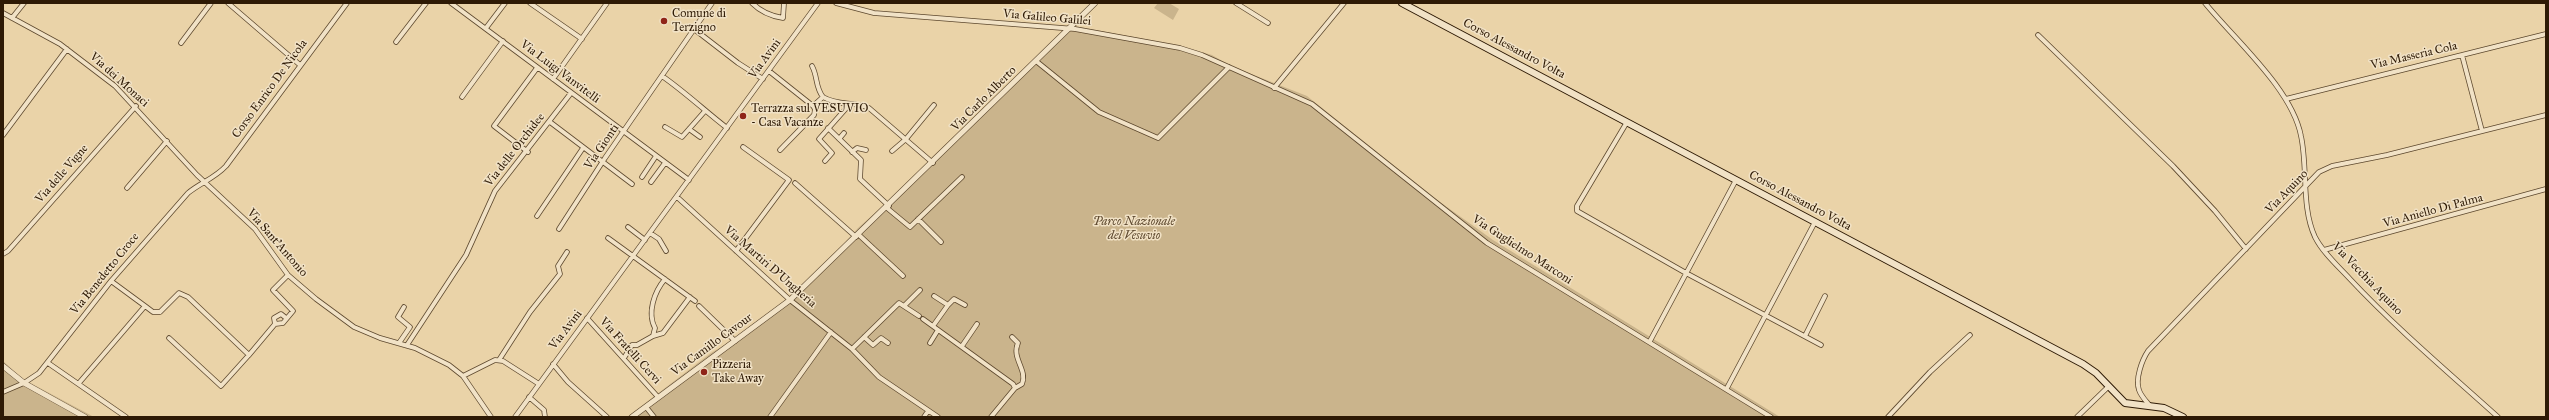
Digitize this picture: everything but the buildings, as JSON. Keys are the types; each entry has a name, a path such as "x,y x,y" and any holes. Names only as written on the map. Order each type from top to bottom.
{"main road":[{"name":"Corso Alessandro Volta","path":"1402,3 2083,364 2096,373 2125,403 2164,408 2182,417"}],"street":[{"path":"11,18 23,3"},
{"path":"181,43 211,3"},
{"path":"228,3 300,65"},
{"name":"Corso Enrico De Nicola","path":"206,182 226,166 347,3"},
{"path":"396,42 426,3"},
{"name":"Via Luigi Vanvitelli","path":"451,3 689,180"},
{"path":"486,28 505,3"},
{"path":"530,3 582,39"},
{"name":"Via Gionti","path":"559,229 712,3"},
{"path":"752,3 755,8 770,16 784,18 784,3"},
{"name":"Via Avini","path":"515,417 818,3"},
{"name":"Via Galileo Galilei","path":"836,3 874,13 1069,29 1180,48 1202,55 1229,67"},
{"name":"Via Carlo Alberto","path":"790,300 888,207 1095,3"},
{"path":"1236,3 1268,23"},
{"path":"1274,88 1344,3"},
{"name":"Via Vecchia Aquino","path":"2205,3 2286,99 2301,135 2307,185 2307,204 2315,238 2363,293 2498,417"},
{"path":"553,79 605,4"},
{"name":"Via dei Monaci","path":"3,13 67,49 90,66 136,106 166,141 206,182"},
{"path":"694,29 738,63 763,79"},
{"name":"Via Masseria Cola","path":"2286,99 2546,34"},
{"path":"2038,35 2173,166 2215,211 2246,249"},
{"path":"462,97 503,41"},
{"path":"3,135 67,49"},
{"path":"2462,55 2482,131"},
{"path":"1036,61 1099,112 1158,138 1229,67"},
{"path":"812,66 817,74 817,90 823,97 838,103 861,104 869,108 933,163"},
{"name":"Via Guglielmo Marconi","path":"1229,67 1312,104 1487,243 1727,388 1771,417"},
{"path":"528,152 494,126 537,68"},
{"path":"769,71 814,106 815,109 814,115 780,150"},
{"path":"662,76 727,128"},
{"name":"Via delle Orchidee","path":"407,345 466,255 495,191 528,152 571,93"},
{"path":"814,106 823,97"},
{"path":"829,109 838,103"},
{"path":"825,161 832,153 819,139 850,104"},
{"path":"892,151 906,139 934,105"},
{"name":"Via delle Vigne","path":"3,254 136,106"},
{"path":"665,127 682,137 705,111"},
{"name":"Via Aquino","path":"2150,406 2140,392 2138,386 2146,354 2319,172 2332,166 2387,155 2450,137 2482,131 2546,115"},
{"path":"550,122 632,184"},
{"path":"1627,122 1577,206 1577,212 1686,273 1821,345"},
{"path":"828,128 862,162 860,179 910,227 962,177"},
{"path":"689,129 700,137"},
{"path":"839,139 844,133"},
{"path":"127,188 166,141"},
{"path":"736,251 789,180 743,147"},
{"path":"537,216 583,148"},
{"path":"852,152 857,148 866,150"},
{"path":"642,177 656,156"},
{"path":"651,182 665,163"},
{"path":"1650,341 1736,180"},
{"name":"Via Sant'Antonio","path":"206,182 255,229 288,274 316,299 354,327 380,338 407,345 449,365 463,376 491,417"},
{"name":"Via Benedetto Croce","path":"24,384 48,363 111,281 188,193 206,182"},
{"path":"795,183 903,276"},
{"name":"Via Aniello Di Palma","path":"2324,250 2530,195 2546,189"},
{"name":"Via Martiri D'Ungheria","path":"677,197 790,300 852,349 879,377 938,417"},
{"path":"918,219 941,242"},
{"path":"1727,388 1815,222"},
{"path":"628,227 645,240"},
{"path":"650,232 659,239 666,251"},
{"path":"608,238 695,301"},
{"path":"498,360 530,312 560,274 558,266 567,252"},
{"path":"111,281 154,312 160,312 177,294 181,293 249,355 275,324 283,323 292,311 273,290 288,274"},
{"path":"653,336 655,328 650,318 654,293 665,279"},
{"path":"904,306 920,290"},
{"path":"934,296 948,305"},
{"path":"1805,336 1826,296"},
{"path":"624,358 632,345 640,344 653,336 663,333 690,297"},
{"path":"933,326 954,299 965,305"},
{"name":"Via Camillo Cavour","path":"632,417 790,300"},
{"path":"852,349 899,303 1009,380 1015,388"},
{"path":"79,383 144,306"},
{"path":"699,306 735,341"},
{"path":"399,343 410,327 398,316 404,307"},
{"path":"275,324 274,318 277,315 286,318"},
{"name":"Via Fratelli Cervi","path":"587,318 658,397"},
{"path":"962,346 977,324"},
{"path":"930,343 938,330"},
{"path":"770,417 831,332"},
{"path":"1888,417 1930,372 1970,335"},
{"path":"864,337 873,345"},
{"path":"991,417 1015,388 1022,384 1024,375 1018,362 1018,343 1012,337"},
{"path":"169,338 221,386 248,356"},
{"path":"871,350 873,345 881,338 888,343"},
{"path":"463,376 489,361 498,360 539,384"},
{"path":"48,363 79,383 126,417"},
{"path":"553,364 568,382 607,417"},
{"path":"3,366 24,384 74,414 85,417"},
{"path":"3,392 24,384"},
{"path":"2077,417 2108,387"},
{"path":"529,397 544,410 545,417"},
{"path":"646,407 654,417"},
{"path":"924,417 928,410"}],"green space":[{"path":"1158,3 1169,3 1179,9 1173,20 1154,8"},
{"name":"Parco Nazionale del Vesuvio","path":"1080,27 1180,46 1212,55 1231,66 1307,96 1433,197 1493,240 1780,417 627,417 711,353 763,322 834,255 858,228 931,163 931,158 1067,28"},
{"path":"3,361 23,379 94,417 3,417"}],"place":[{"name":"Comune di Terzigno","path":"664,21"},
{"name":"Terrazza sul VESUVIO - Casa Vacanze","path":"743,116"},
{"name":"Pizzeria Take Away","path":"704,372"}]}
